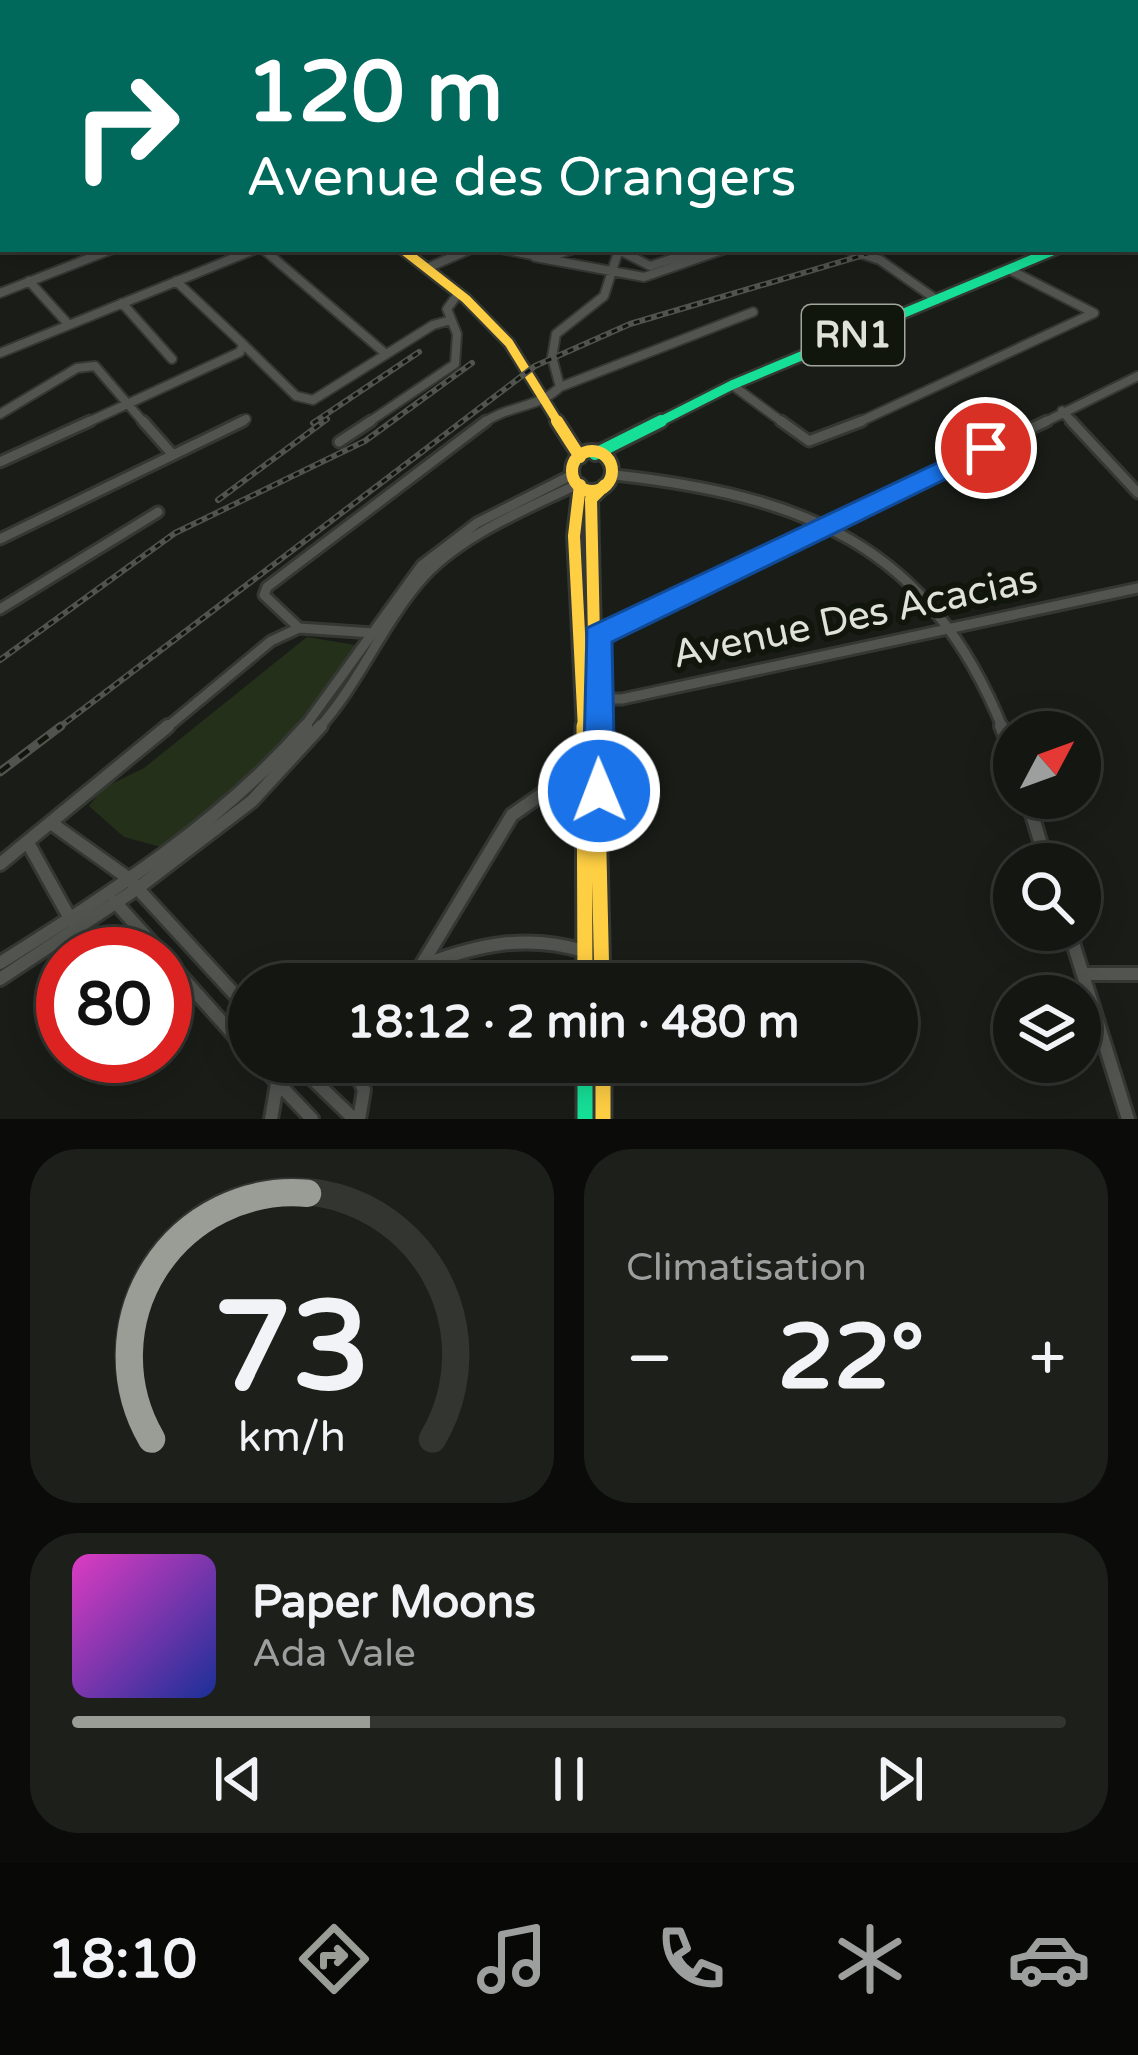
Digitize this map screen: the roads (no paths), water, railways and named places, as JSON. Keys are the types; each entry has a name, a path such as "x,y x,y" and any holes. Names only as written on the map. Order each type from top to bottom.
{"main road":[{"path":"406,252 458,294 521,360 559,433 612,476"},
{"name":"RN1","path":"587,455 652,429 732,385 1051,252"},
{"name":"RN1","path":"601,963 592,791 590,506 623,455 652,429"},
{"path":"587,455 570,465 576,482 612,476"},
{"name":"RN1","path":"576,482 574,536 590,637"},
{"name":"RN1","path":"584,963 592,791"},
{"path":"585,1083 585,1119"},
{"path":"603,1083 603,1119"}],"street":[{"path":"0,293 105,252"},
{"path":"0,353 251,252"},
{"path":"263,252 386,353"},
{"path":"427,268 464,252"},
{"path":"515,252 612,275 668,272 718,252"},
{"path":"536,257 559,252"},
{"path":"560,387 552,357 556,334 604,296 618,252"},
{"path":"623,252 650,266 693,252"},
{"path":"856,252 880,260 937,300"},
{"path":"732,385 808,441 822,439 1094,313 1010,270"},
{"path":"29,281 69,325"},
{"path":"176,281 296,396 313,400 386,353 451,320"},
{"path":"339,442 455,364 459,351 448,301 458,294"},
{"path":"122,303 172,359"},
{"path":"298,628 263,596 267,587 495,413 543,404 560,387 753,312"},
{"path":"0,462 240,352 243,344"},
{"path":"0,414 87,365 102,371 173,455"},
{"path":"590,637 1138,376"},
{"path":"1062,411 1138,493"},
{"path":"0,539 246,419"},
{"path":"612,476 751,492 833,523 902,574 950,625 997,711"},
{"path":"0,963 73,923 226,824 303,738 429,572 518,508 576,482"},
{"path":"0,609 158,512"},
{"path":"1135,588 1138,602"},
{"name":"Avenue Des Acacias","path":"591,699 622,699 1135,588"},
{"path":"0,864 272,641 298,628 378,634"},
{"path":"425,963 512,815 534,793 552,787 592,791"},
{"path":"51,823 133,883 228,987"},
{"path":"28,843 73,923"},
{"path":"112,898 138,927"},
{"path":"0,979 73,923"},
{"path":"429,963 489,941 521,938 584,951"},
{"path":"1077,951 1128,1119"},
{"path":"1085,974 1138,974"},
{"path":"192,988 228,1029"},
{"path":"318,1083 357,1119 364,1090 361,1083"},
{"path":"268,1118 277,1084"},
{"path":"277,1084 312,1119"}],"railway":[{"path":"57,729 535,366 630,324 874,252"},
{"path":"313,423 419,352"},
{"path":"0,660 175,533 365,441 472,363"},
{"path":"218,500 327,419"},
{"path":"0,772 61,726"}]}
